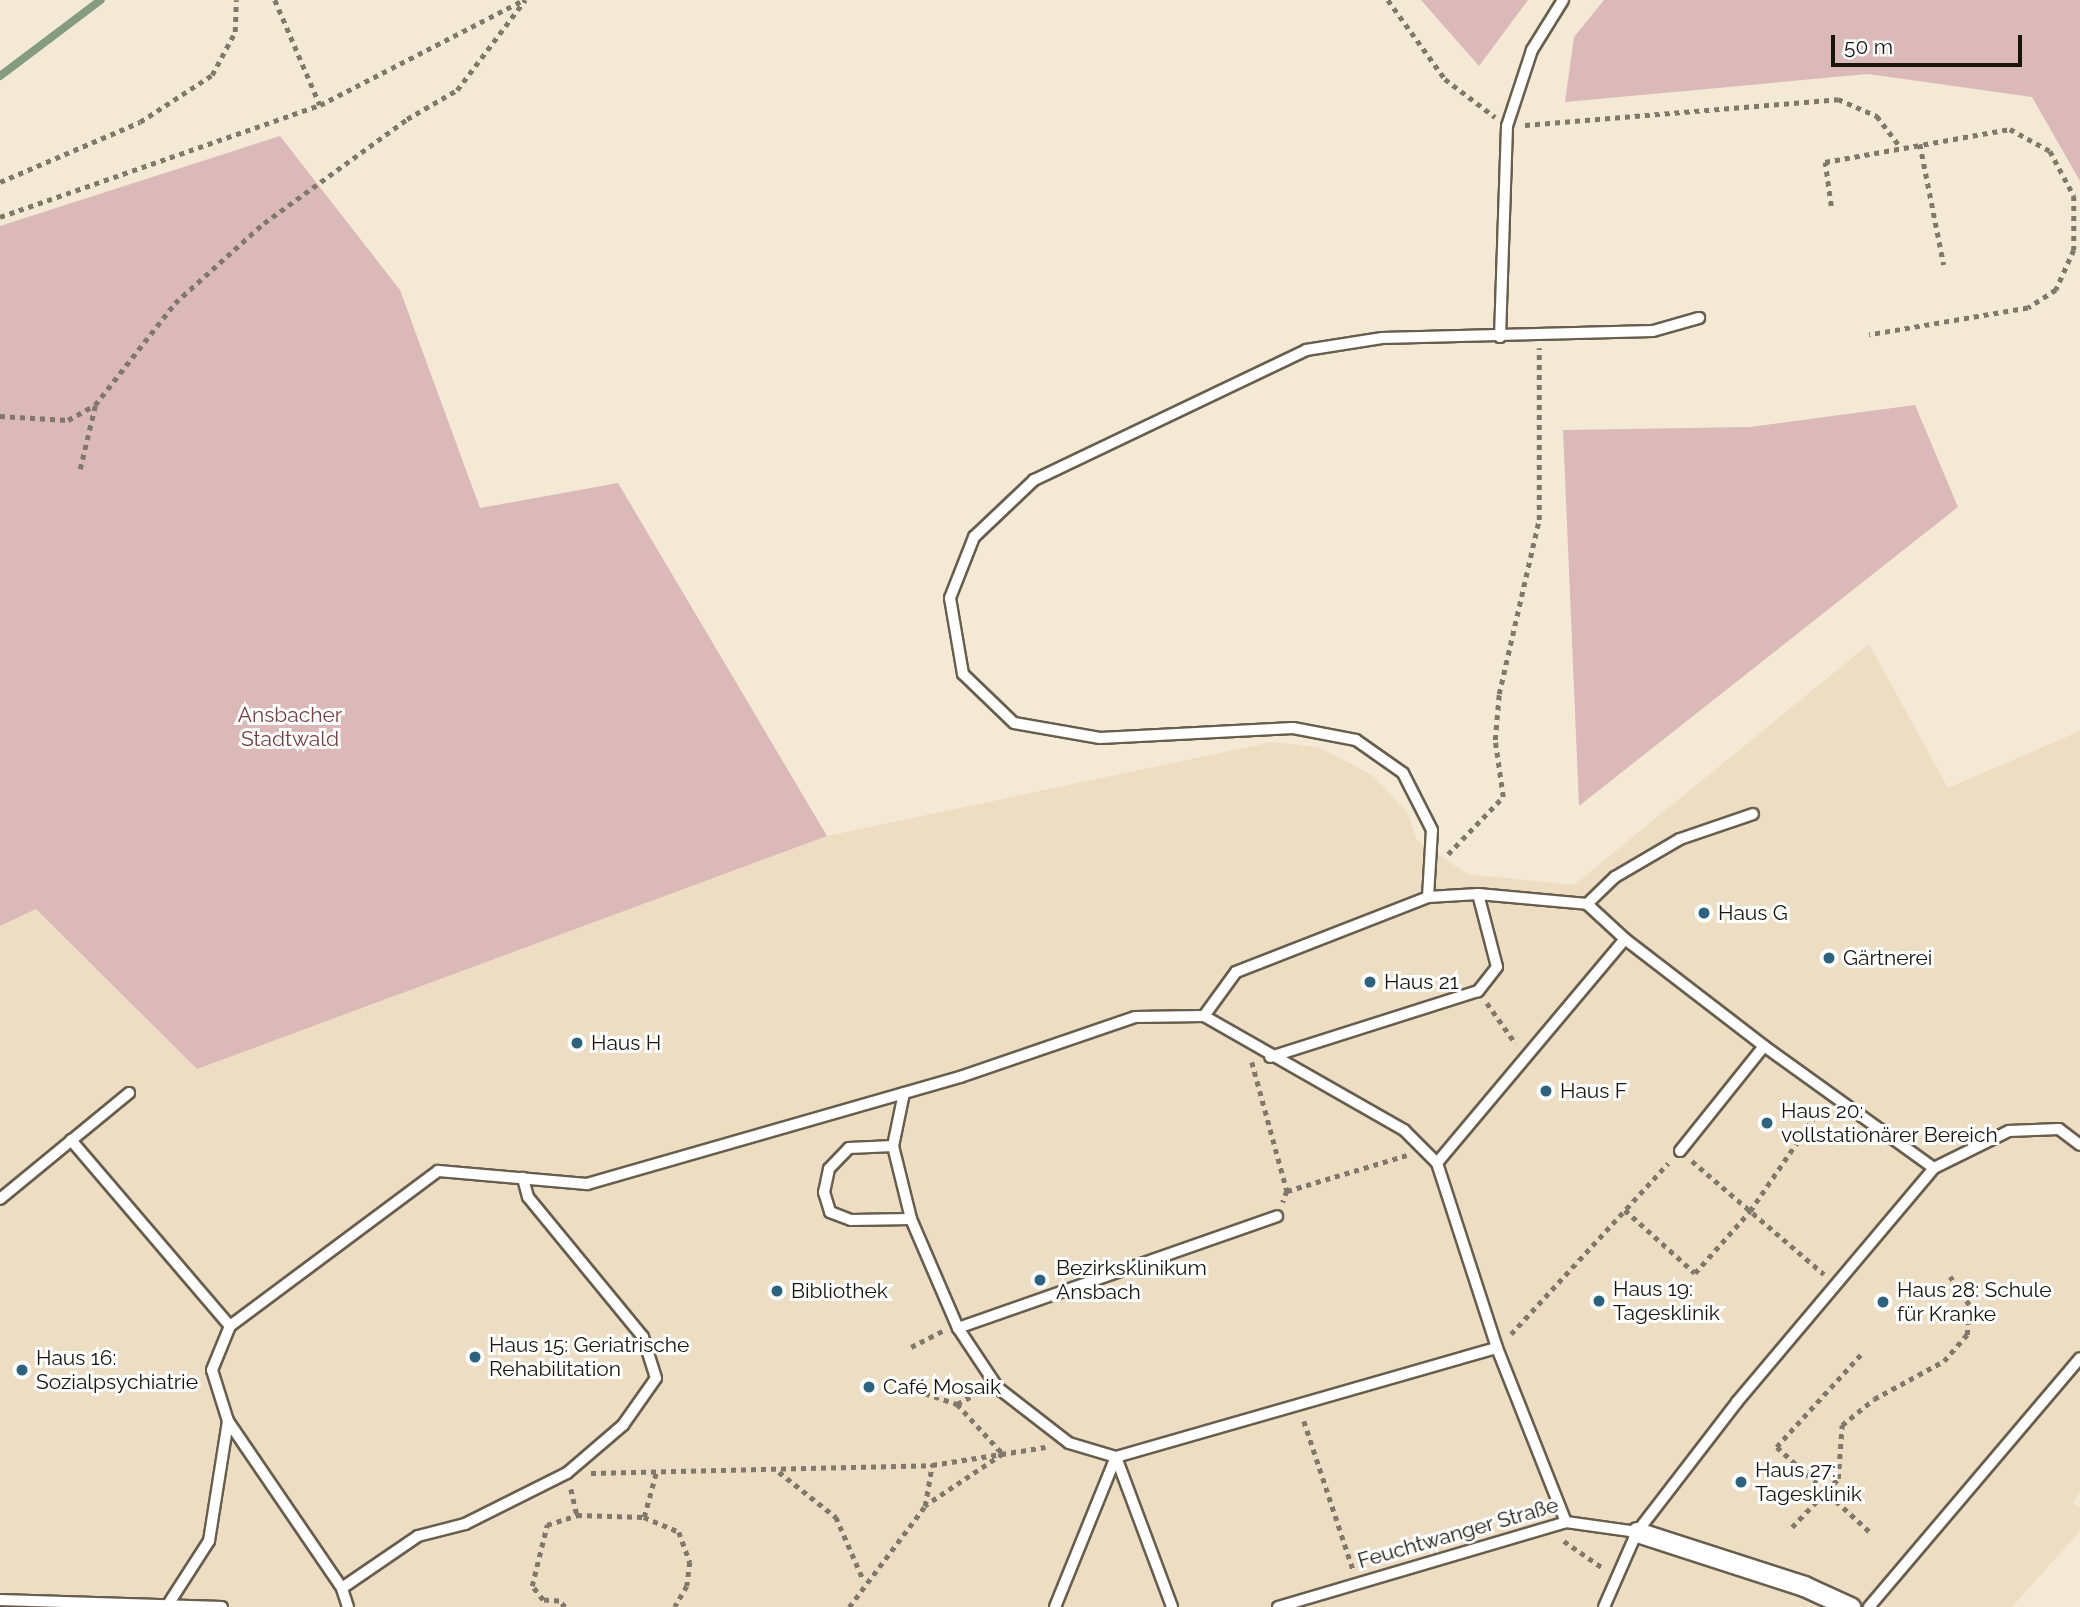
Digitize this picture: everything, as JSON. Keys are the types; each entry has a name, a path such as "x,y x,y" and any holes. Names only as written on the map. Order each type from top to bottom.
{"street":[{"name":"Feuchtwanger Straße","path":"1637,1532 1804,1586 1850,1607"}],"lane":[{"path":"1500,337 1507,126 1532,50 1563,0"},
{"path":"1428,897 1432,830 1403,773 1356,740 1293,727 1100,738 1014,723 963,674 950,598 974,537 1034,480 1294,356 1382,338 1539,337 1653,331 1699,318"},
{"path":"1587,904 1615,877 1680,839 1754,814"},
{"path":"1270,1057 1478,991 1497,967 1478,894"},
{"path":"1204,1016 1236,972 1428,897 1478,894 1587,904 1625,939 1763,1046 1934,1168"},
{"path":"1437,1163 1625,939"},
{"path":"348,1607 342,1588 228,1421 212,1370 230,1326 438,1171 587,1184 904,1093 1135,1017 1204,1016 1247,1044 1405,1130 1437,1163 1497,1348 1566,1522"},
{"path":"1679,1151 1763,1046"},
{"path":"0,1199 129,1093"},
{"path":"904,1093 892,1146 911,1219 958,1328 998,1388 1069,1443 1116,1457 1497,1348"},
{"path":"1604,1607 1637,1532 1737,1402 1838,1286 1934,1168 2009,1132 2059,1129 2080,1145"},
{"path":"71,1140 230,1326"},
{"path":"892,1146 849,1148 829,1169 824,1192 830,1212 851,1220 911,1219"},
{"path":"342,1588 418,1536 464,1524 567,1473 623,1425 656,1378 643,1337 528,1196 523,1178"},
{"path":"958,1328 1277,1216"},
{"path":"1869,1607 2080,1358"},
{"path":"169,1604 209,1541 228,1421"},
{"path":"1055,1607 1116,1457"},
{"path":"1116,1457 1172,1607"},
{"name":"Feuchtwanger Straße","path":"1278,1607 1359,1586 1566,1522 1637,1532"},
{"path":"0,1600 25,1606 169,1604 222,1607"}],"path":[{"path":"0,182 140,122 212,75 234,32 236,0"},
{"path":"275,0 320,105"},
{"path":"0,217 320,105 482,26 524,0"},
{"path":"0,416 68,420 95,405 175,303 264,223 407,120 457,90 524,0"},
{"path":"1388,0 1445,79 1507,126 1838,99 1877,116 1900,147"},
{"path":"1831,206 1825,162 2010,129 2050,151 2074,197 2074,250 2056,290 2028,308 1869,335"},
{"path":"1920,144 1944,265"},
{"path":"1460,844 1503,797 1495,740 1499,694 1539,520 1539,337"},
{"path":"80,469 95,405"},
{"path":"1478,991 1526,1057"},
{"path":"1247,1044 1287,1191 1277,1216"},
{"path":"1625,1210 1695,1273 1750,1211 1831,1094"},
{"path":"1287,1191 1424,1150"},
{"path":"1497,1348 1679,1151 1838,1286"},
{"path":"1792,1527 1838,1479 1842,1425 1874,1399 1944,1361 1967,1335 1969,1305 1950,1277"},
{"path":"911,1347 946,1330"},
{"path":"1861,1355 1777,1447 1824,1493 1870,1532"},
{"path":"906,1387 957,1404 1003,1454"},
{"path":"957,1404 968,1399"},
{"path":"1298,1404 1359,1586"},
{"path":"577,1515 567,1473 778,1471 932,1465 1069,1443"},
{"path":"849,1607 864,1581 925,1506 1003,1454"},
{"path":"925,1506 932,1465"},
{"path":"778,1471 836,1517 864,1581"},
{"path":"644,1517 656,1473"},
{"path":"565,1607 543,1600 532,1586 547,1525 577,1515 644,1517 679,1532 690,1562 687,1586 675,1607"},
{"path":"1547,1528 1617,1578"}],"shaded area":[{"name":"Bezirksklinikum Ansbach","path":"1869,644 1948,788 2080,731 2080,1492 2073,1503 2080,1508 2080,1531 2012,1607 0,1607 0,926 36,909 197,1069 827,836 1272,742 1318,747 1372,775 1408,813 1416,839 1467,874 1574,885"}],"green space":[{"path":"1421,0 1528,0 1479,66"},
{"path":"1604,0 2080,0 2080,181 2032,97 1868,74 1565,102 1574,37"},
{"name":"Ansbacher Stadtwald","path":"280,136 400,290 480,508 618,483 827,836 197,1069 36,909 0,926 0,226"},
{"path":"1915,405 1958,507 1579,806 1563,430 1750,427"}],"waterway":[{"path":"0,76 101,0"}],"place":[{"name":"Haus G","path":"1704,913"},
{"name":"Gärtnerei","path":"1829,958"},
{"name":"Haus 21","path":"1370,982"},
{"name":"Haus H","path":"577,1043"},
{"name":"Haus F","path":"1546,1091"},
{"name":"Haus 20: vollstationärer Bereich","path":"1767,1123"},
{"name":"Bezirksklinikum Ansbach","path":"1040,1280"},
{"name":"Bibliothek","path":"777,1291"},
{"name":"Haus 19: Tagesklinik","path":"1599,1301"},
{"name":"Haus 28: Schule für Kranke","path":"1883,1302"},
{"name":"Haus 15: Geriatrische Rehabilitation","path":"475,1357"},
{"name":"Haus 16: Sozialpsychiatrie","path":"22,1370"},
{"name":"Café Mosaik","path":"869,1387"},
{"name":"Haus 27: Tagesklinik","path":"1741,1482"}]}
